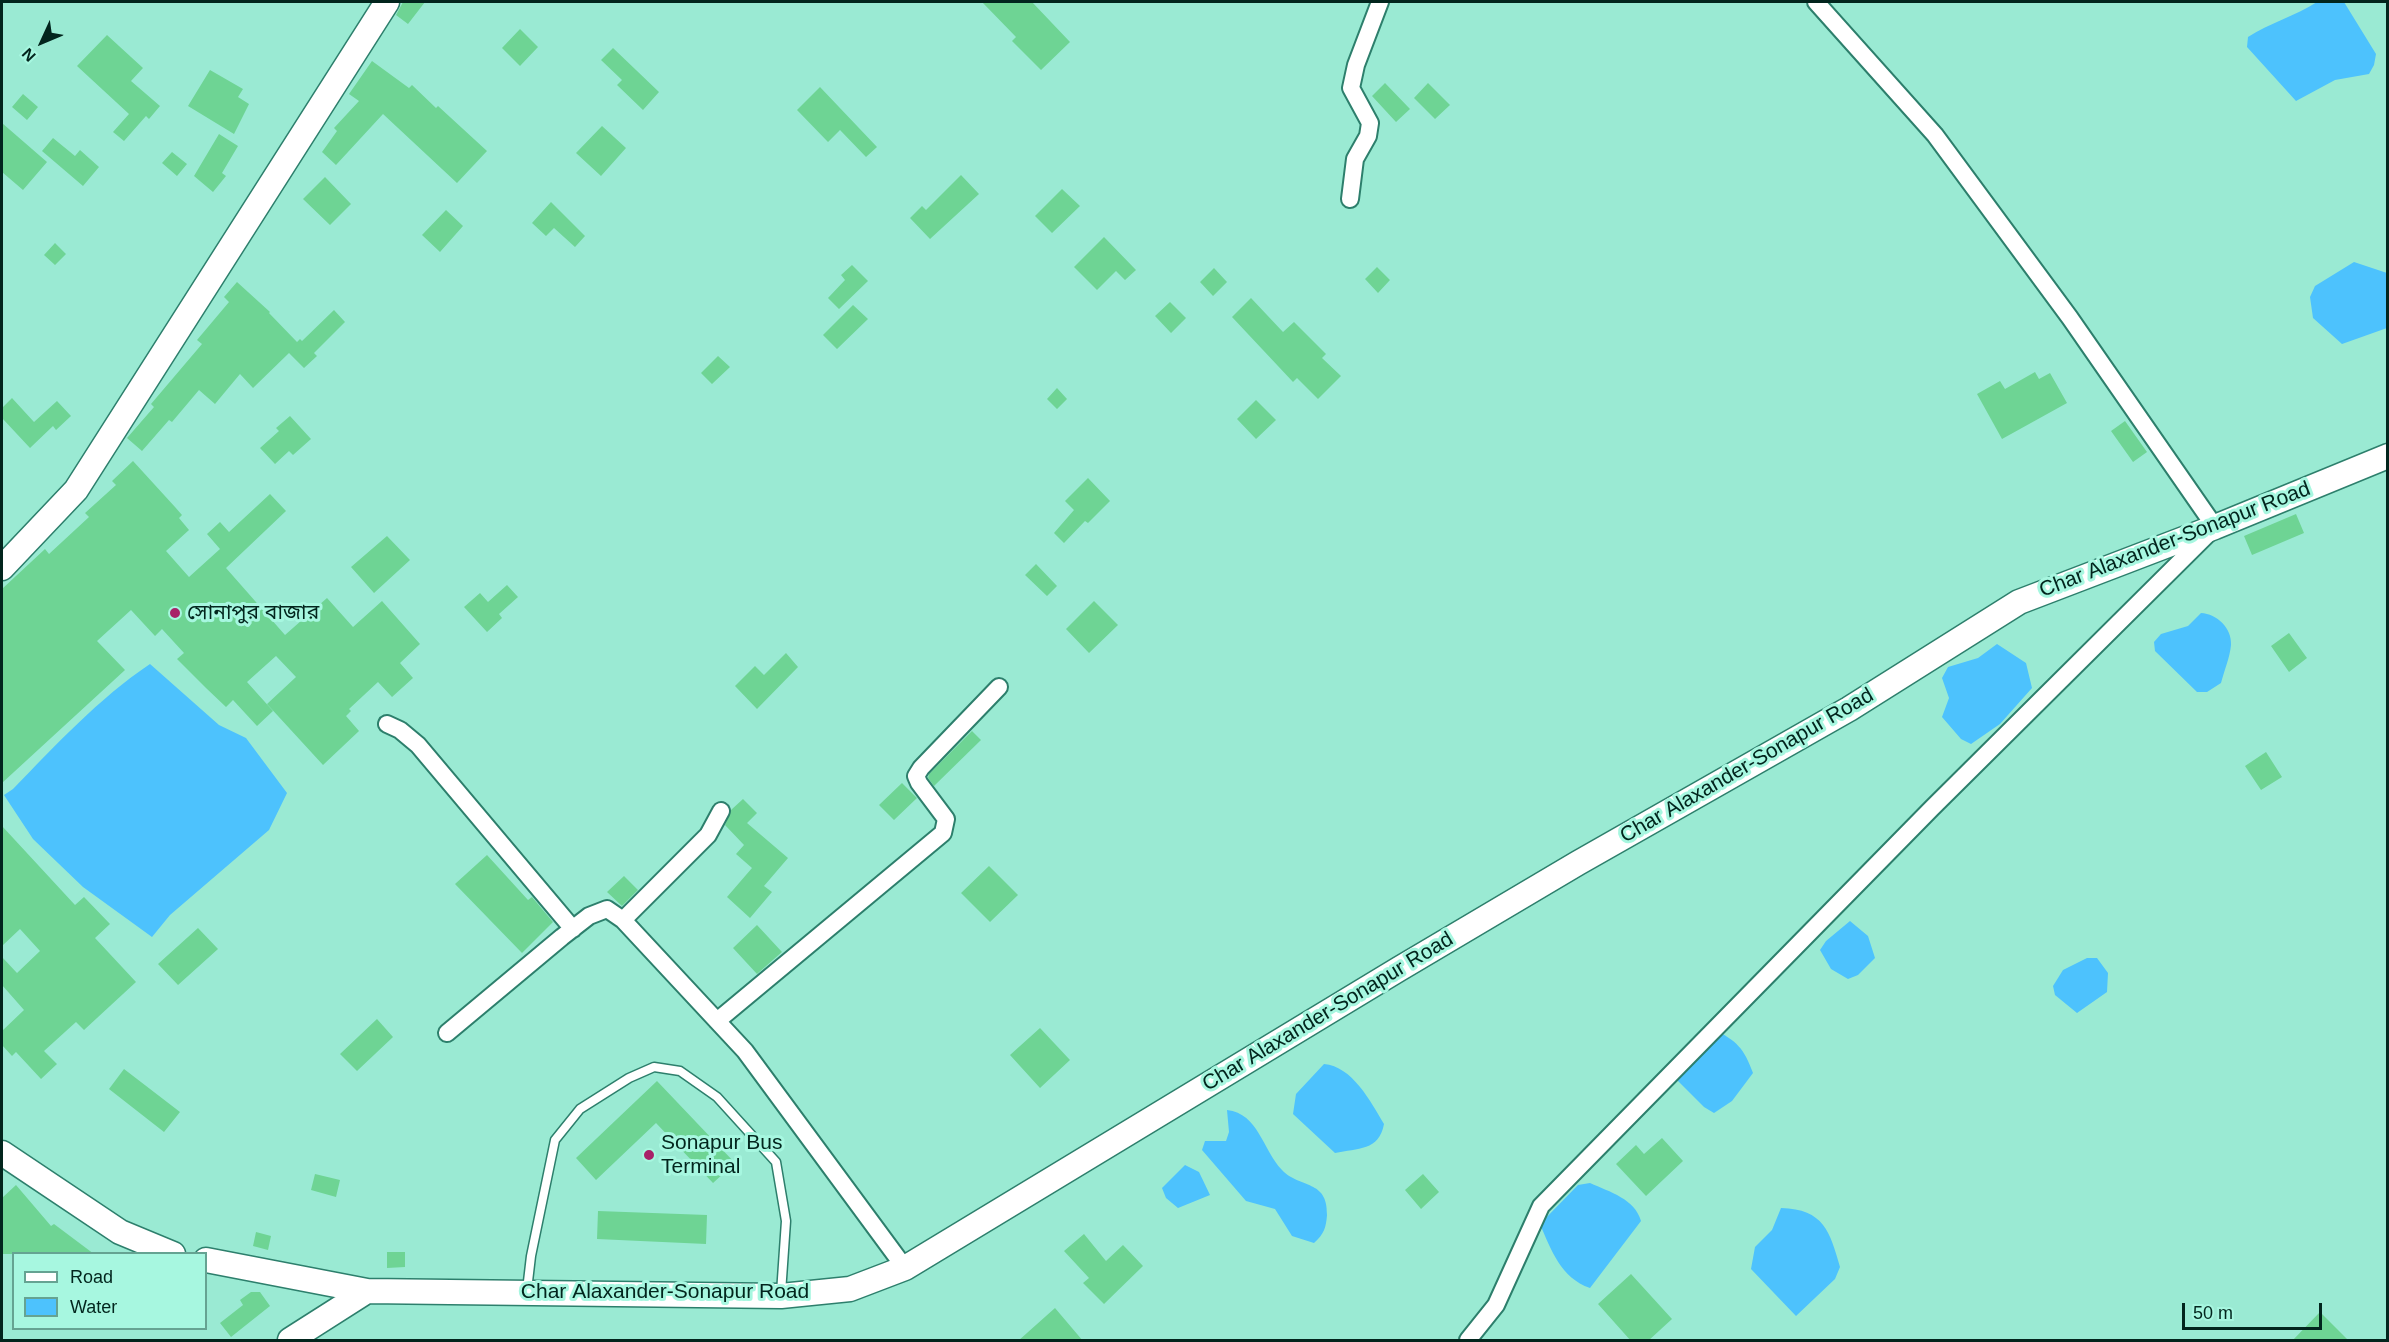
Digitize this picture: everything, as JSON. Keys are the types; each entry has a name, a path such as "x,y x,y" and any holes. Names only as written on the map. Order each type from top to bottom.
{"main road":[{"path":"2,568 75,490 387,2"},
{"name":"Char Alaxander-Sonapur Road","path":"207,1260 367,1291 781,1296 850,1289 905,1268 1578,863 1849,709 2019,602 2388,456"},
{"path":"2,1153 120,1232 168,1252"},
{"path":"290,1341 367,1291"}],"street":[{"path":"1350,199 1354,159 1368,136 1370,123 1351,87 1356,65 1380,2"},
{"path":"1468,1341 1496,1305 1541,1206 1932,808 2215,526 2070,318 1935,135 1816,2"},
{"path":"717,1021 943,833 946,819 916,776 999,687"},
{"path":"387,724 400,729 418,745 573,928"},
{"path":"623,920 708,835 721,811"},
{"path":"447,1033 573,928 589,916 607,909 623,920 745,1050 905,1268"}],"lane":[{"path":"526,1292 531,1256 555,1140 580,1109 629,1077 654,1067 680,1071 717,1097 776,1162 786,1221 781,1296"}],"water":[{"path":"2317,2 2344,2 2376,54 2374,65 2369,74 2335,80 2296,101 2247,47 2248,37"},
{"path":"2354,262 2387,273 2387,328 2342,344 2313,318 2310,297 2315,286"},
{"path":"2201,613 2218,619 2226,628 2231,639 2221,683 2207,692 2197,692 2155,651 2154,642 2161,634 2188,626"},
{"path":"1997,644 2026,663 2032,688 2000,724 1971,744 1961,739 1942,717 1949,698 1942,678 1948,667 1978,658"},
{"path":"150,664 219,725 246,738 287,793 269,830 170,915 152,937 83,887 33,839 4,795 13,789 95,707"},
{"path":"1850,921 1868,936 1875,958 1858,975 1848,979 1831,969 1820,950 1826,941"},
{"path":"2087,958 2097,958 2108,973 2107,992 2077,1013 2055,995 2053,986 2063,970"},
{"path":"1713,1029 1739,1046 1753,1073 1732,1101 1714,1113 1704,1107 1677,1080 1676,1069"},
{"path":"1324,1064 1343,1071 1360,1086 1384,1124 1381,1133 1372,1144 1335,1153 1293,1114 1296,1094"},
{"path":"1227,1110 1238,1113 1253,1125 1282,1170 1289,1176 1312,1186 1323,1195 1326,1204 1326,1224 1322,1234 1314,1243 1292,1236 1275,1209 1246,1201 1202,1150 1205,1141 1226,1141 1229,1132"},
{"path":"1185,1165 1199,1172 1210,1195 1178,1208 1166,1198 1162,1188"},
{"path":"1590,1183 1628,1202 1638,1213 1641,1221 1590,1288 1564,1270 1553,1253 1540,1224 1578,1185"},
{"path":"1781,1208 1807,1213 1823,1225 1833,1243 1840,1267 1835,1279 1796,1316 1751,1269 1755,1247 1772,1230"}],"building":[{"path":"403,2 425,2 408,24 396,15"},
{"path":"982,2 1032,2 1070,42 1041,70 1012,41 1016,37"},
{"path":"520,29 538,47 520,66 502,48"},
{"path":"107,35 143,68 131,81 160,106 149,119 146,116 124,141 113,132 129,114 77,66"},
{"path":"613,48 659,92 643,110 617,85 622,80 601,60"},
{"path":"372,61 409,88 412,85 487,151 457,183 383,114 336,165 322,152 337,131 334,128 359,101 349,94"},
{"path":"210,70 243,89 238,97 249,104 234,134 188,106"},
{"path":"1385,83 1410,109 1396,122 1372,96"},
{"path":"1428,83 1450,105 1435,119 1414,98"},
{"path":"820,87 877,147 866,157 840,130 828,142 797,110"},
{"path":"23,94 38,107 27,120 12,107"},
{"path":"2,123 47,162 23,190 2,172"},
{"path":"602,126 626,148 601,176 576,153"},
{"path":"219,134 238,146 222,173 226,176 213,192 194,176"},
{"path":"53,138 75,156 80,150 99,167 83,186 42,151"},
{"path":"172,152 187,164 177,176 162,163"},
{"path":"961,175 979,194 930,239 910,218 922,206 926,210"},
{"path":"325,177 351,204 330,225 303,199"},
{"path":"1062,189 1080,206 1052,233 1035,216"},
{"path":"551,202 585,236 575,247 554,228 546,236 532,223"},
{"path":"446,210 463,226 440,252 422,235"},
{"path":"1104,237 1136,270 1125,280 1116,271 1097,290 1074,267"},
{"path":"55,243 66,254 55,265 44,255"},
{"path":"852,265 868,281 839,309 828,298 845,280 841,275"},
{"path":"1377,267 1390,280 1378,293 1365,279"},
{"path":"1214,268 1227,282 1213,296 1200,282"},
{"path":"237,282 270,312 297,342 300,339 302,341 334,310 345,322 314,353 317,356 304,368 289,353 253,388 240,374 215,404 199,390 172,422 169,420 142,451 127,438 154,407 151,404 202,344 197,340 229,302 224,297"},
{"path":"1251,298 1283,332 1294,322 1326,354 1322,358 1341,376 1318,399 1297,378 1293,382 1232,317"},
{"path":"1170,302 1186,318 1171,333 1155,316"},
{"path":"853,305 868,319 837,349 823,335"},
{"path":"718,356 730,367 712,384 701,373"},
{"path":"2035,372 2039,379 2050,373 2067,403 2002,439 1977,394 2000,381 2005,389"},
{"path":"1057,388 1067,399 1057,409 1047,399"},
{"path":"12,398 34,422 57,401 71,416 56,430 53,426 30,448 2,418 2,408"},
{"path":"1256,400 1276,420 1256,439 1237,419"},
{"path":"290,416 311,439 293,455 289,451 275,464 260,448 279,431 276,428"},
{"path":"2125,421 2147,452 2133,462 2111,431"},
{"path":"133,461 182,515 179,518 189,530 166,551 189,577 220,549 207,534 220,522 229,532 270,494 286,511 226,568 285,635 327,598 353,627 382,601 420,644 400,663 413,678 392,697 378,682 349,709 351,711 346,716 359,731 323,765 267,704 296,677 276,656 247,682 273,711 257,726 233,700 226,707 177,659 184,653 162,629 155,636 131,610 97,641 125,670 2,783 2,589 45,549 49,554 89,517 85,513 116,485 112,481"},
{"path":"1088,478 1110,501 1088,523 1085,521 1064,543 1054,533 1074,510 1065,501"},
{"path":"2296,514 2304,533 2252,555 2244,536"},
{"path":"387,536 410,560 374,593 351,567"},
{"path":"1036,564 1057,586 1047,596 1025,575"},
{"path":"507,585 518,597 499,614 502,618 487,632 464,607 480,593 488,602"},
{"path":"1094,601 1118,625 1089,653 1066,629"},
{"path":"2289,633 2307,658 2289,672 2271,646"},
{"path":"786,653 798,667 757,709 735,686 755,666 764,675"},
{"path":"972,731 981,740 934,786 928,778 929,774"},
{"path":"2266,752 2282,777 2261,790 2245,766"},
{"path":"902,783 917,798 894,820 879,805"},
{"path":"743,799 757,813 747,823 788,858 764,886 772,892 750,918 727,897 752,868 736,854 744,845 725,825 731,810"},
{"path":"2,826 75,905 84,897 110,924 95,938 136,982 84,1030 76,1022 44,1051 57,1064 41,1079 16,1052 12,1056 2,1045 2,1031 24,1010 2,985 2,957 17,973 40,951 20,929 2,946"},
{"path":"487,855 528,900 532,897 553,922 522,953 455,884"},
{"path":"989,866 1018,895 990,922 961,893"},
{"path":"624,876 638,890 622,906 607,892"},
{"path":"757,925 782,952 757,974 733,948"},
{"path":"198,928 218,949 178,985 158,964"},
{"path":"377,1019 393,1037 357,1071 340,1054"},
{"path":"1040,1028 1070,1060 1040,1088 1010,1055"},
{"path":"124,1069 180,1112 164,1132 109,1089"},
{"path":"657,1081 735,1163 713,1183 656,1123 596,1180 576,1158"},
{"path":"1662,1138 1683,1161 1646,1196 1616,1164 1636,1145 1644,1154"},
{"path":"315,1174 340,1180 336,1197 311,1190"},
{"path":"1423,1174 1439,1192 1421,1209 1405,1190"},
{"path":"16,1185 51,1226 54,1224 91,1252 2,1254 2,1198"},
{"path":"598,1211 707,1215 706,1244 597,1239"},
{"path":"256,1232 271,1236 268,1250 253,1246"},
{"path":"1084,1234 1106,1261 1123,1245 1143,1266 1104,1304 1083,1283 1089,1278 1064,1251"},
{"path":"387,1252 405,1252 405,1267 387,1268"},
{"path":"1631,1274 1672,1319 1648,1341 1631,1341 1598,1304"},
{"path":"251,1292 260,1292 270,1306 231,1337 220,1323 243,1305 240,1300"},
{"path":"1055,1308 1083,1341 1018,1341"},
{"path":"2320,1312 2349,1341 2292,1341"}],"place":[{"name":"সোনাপুর বাজার","path":"175,613"},
{"name":"Sonapur Bus Terminal","path":"649,1155"}]}
